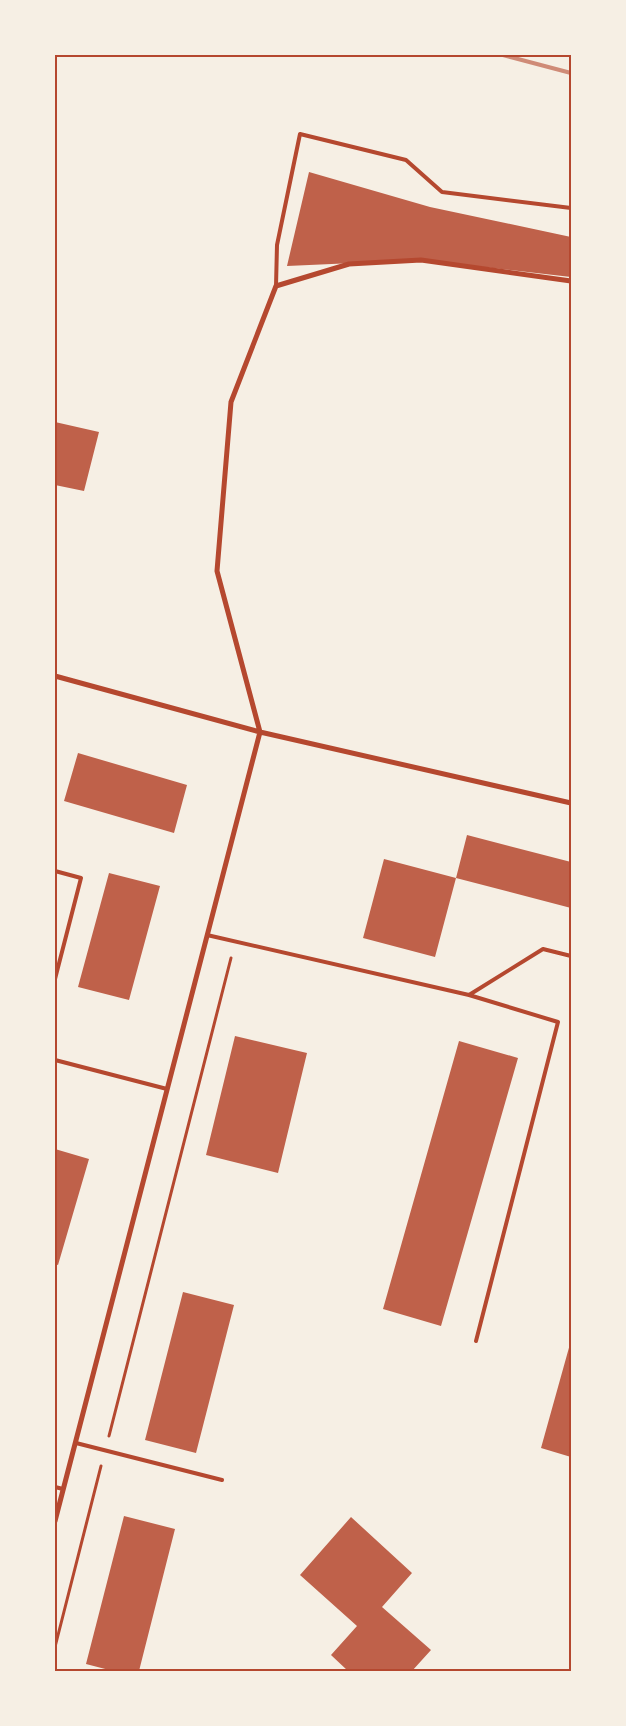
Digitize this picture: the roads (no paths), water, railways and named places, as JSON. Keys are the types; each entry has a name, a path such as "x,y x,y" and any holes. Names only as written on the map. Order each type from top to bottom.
{"street":[{"path":"55,1521 260,732 217,571 231,402 276,286 349,264 421,260 571,281"},
{"path":"55,676 260,732 571,802"}],"lane":[{"path":"276,286 277,245 300,134 406,160 442,192 571,208"},
{"path":"55,871 81,878 55,979"},
{"path":"207,935 469,995 558,1022 476,1341"},
{"path":"469,995 543,949 571,956"},
{"path":"55,1060 167,1089"},
{"path":"76,1443 222,1480"},
{"path":"55,1487 63,1489"}],"railway":[{"path":"503,55 571,73"}]}
